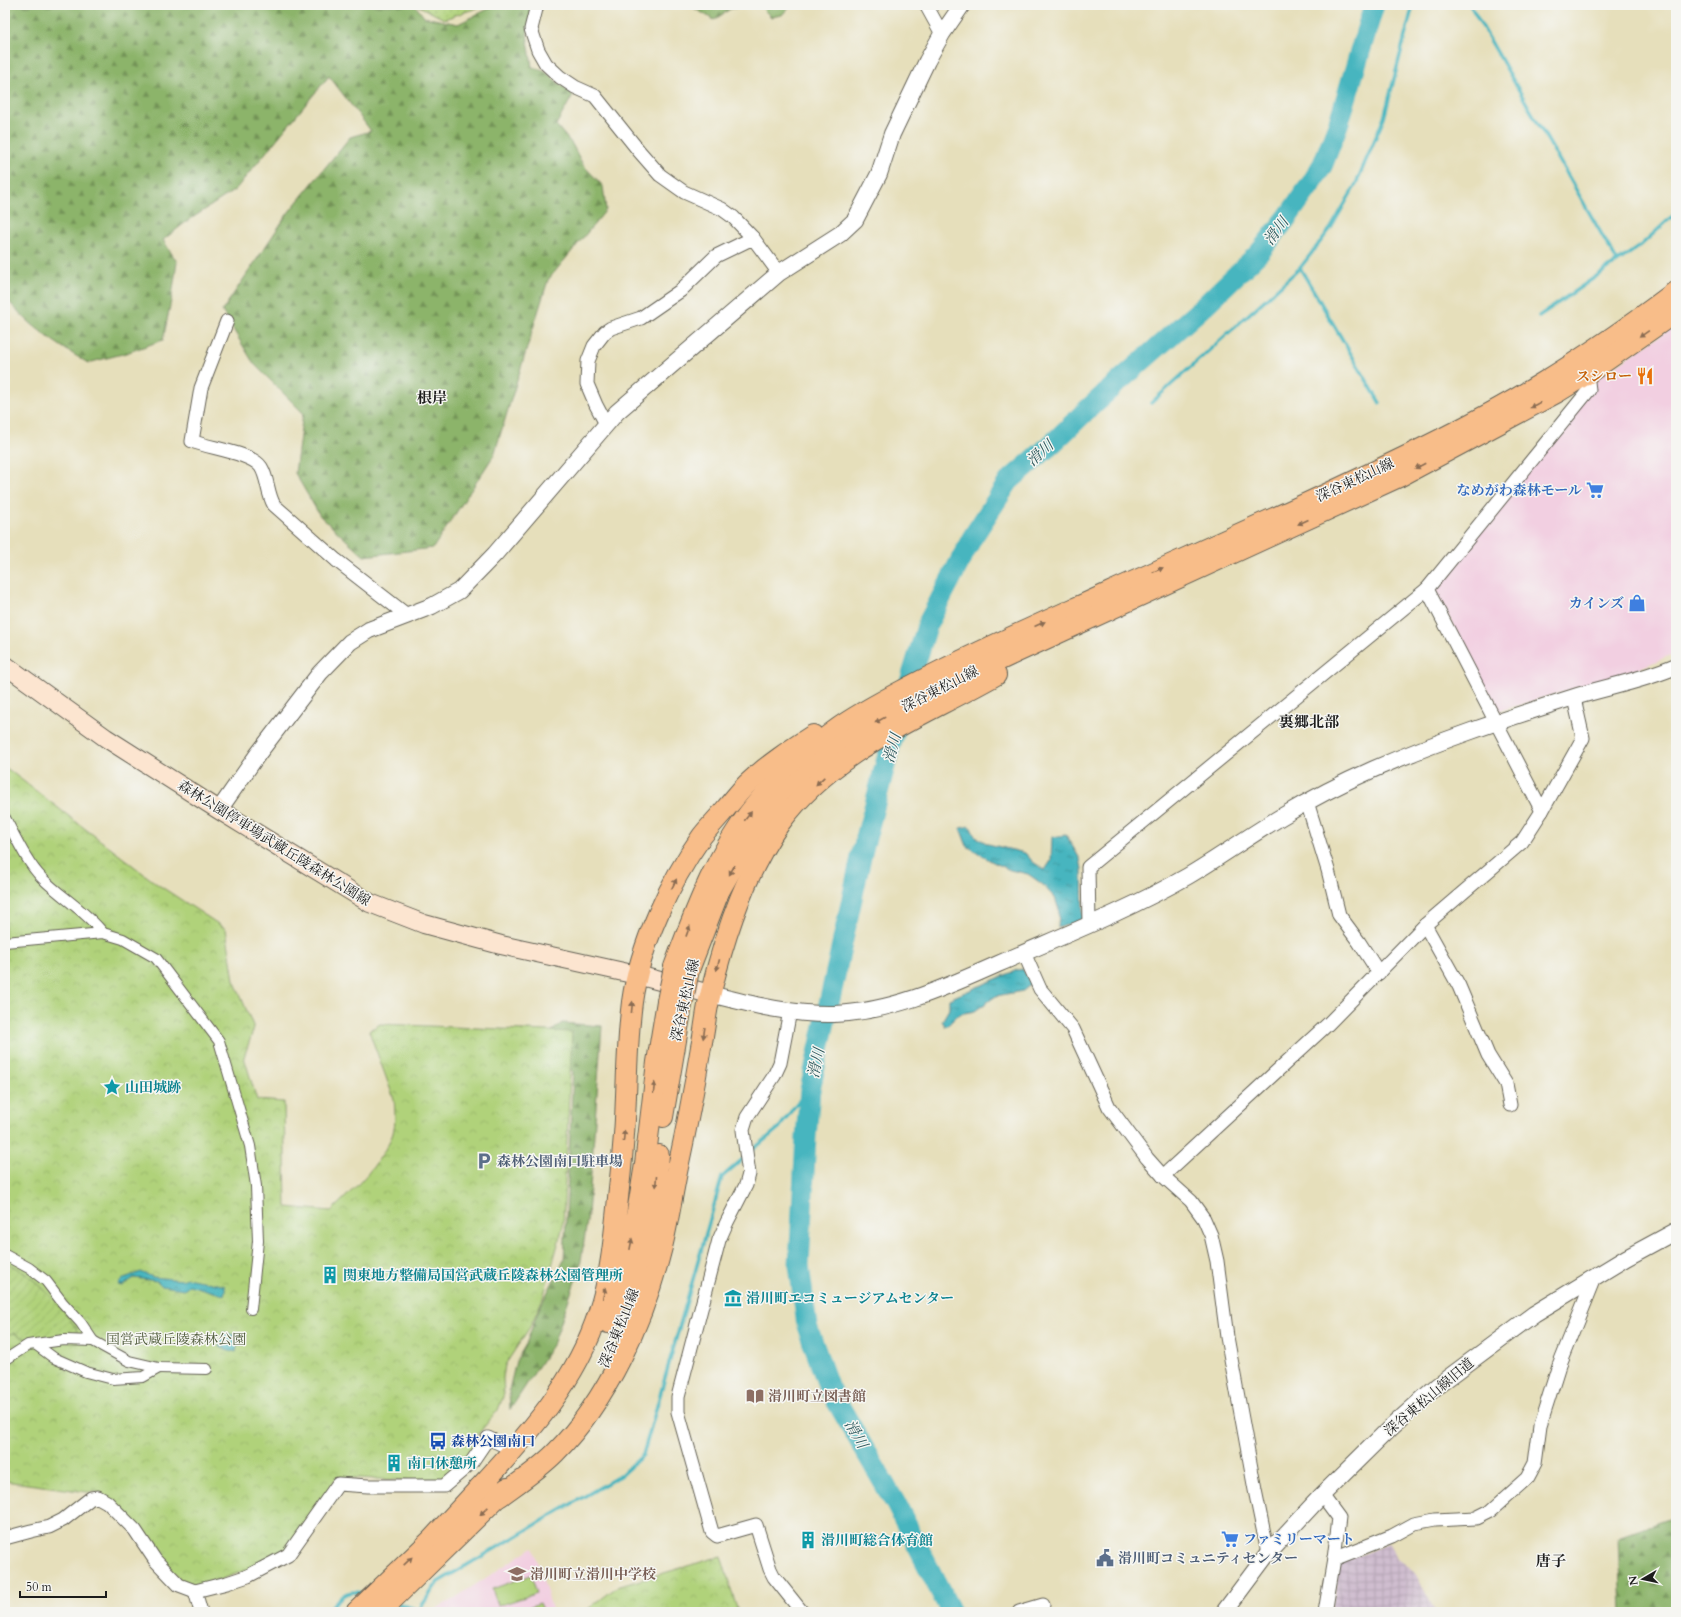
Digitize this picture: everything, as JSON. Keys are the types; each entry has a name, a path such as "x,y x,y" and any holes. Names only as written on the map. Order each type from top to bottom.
{"main road":[{"name":"深谷東松山線","path":"479,1488 505,1469 556,1412 591,1360 611,1316 619,1294 638,1207 645,1164 657,1062 674,1003 698,903 719,859 744,821 770,789 815,746 846,723 892,696 1015,635 1400,460 1535,387 1607,342 1676,291"},
{"name":"深谷東松山線","path":"682,969 719,892 743,849 769,814 788,792 835,749 882,719 943,687 1399,477 1545,399 1586,374 1676,312"},
{"name":"深谷東松山線","path":"378,1602 431,1540 514,1450 558,1394 571,1374 588,1338 604,1294 613,1248 625,1120 626,1078 631,1016 638,975 652,929 684,865 703,835 747,784 787,752 868,698 941,658 1015,635"},
{"name":"深谷東松山線","path":"378,1602 499,1497 555,1453 576,1428 597,1399 631,1337 651,1286 662,1247 688,1120 710,994 724,945 739,903 757,861 780,823 834,767 850,755 882,735 963,694 1016,663 1054,635"},
{"name":"森林公園停車場武蔵丘陵森林公園線","path":"5,664 106,738 218,810 370,903 424,924 501,945 638,975 710,994"},
{"name":"深谷東松山線","path":"499,1497 557,1434 584,1399 600,1374 625,1321 637,1284 654,1209 674,1003"}],"street":[{"path":"537,5 531,28 538,50 546,64 560,77 575,87 595,96 660,175 684,192 722,209 733,217 753,238 779,273"},
{"path":"926,5 942,34"},
{"path":"218,810 258,754 320,673 350,642 369,630 432,606 459,592 478,574 617,412 779,273 840,234 855,220 879,174 892,134 927,61 942,34 962,5"},
{"path":"606,424 587,384 588,361 594,346 605,332 641,318 680,291 716,256 753,238"},
{"path":"227,321 201,388 192,441 248,458 260,466 265,476 269,496 274,505 336,560 408,616"},
{"path":"1089,925 1088,867 1427,590 1589,390 1586,374"},
{"path":"1427,590 1542,811"},
{"path":"710,994 749,1004 796,1012 833,1014 859,1012 904,1001 938,990 1139,902 1188,876 1307,802 1366,773 1416,751 1495,723 1574,698 1622,685 1676,666"},
{"path":"1163,1176 1328,1024 1426,925 1522,842 1542,811 1583,738 1574,698"},
{"path":"1307,802 1328,870 1339,916 1359,942 1378,973"},
{"path":"5,818 22,849 40,876 95,922 103,933"},
{"path":"1426,925 1459,986 1488,1055 1506,1084 1510,1104"},
{"path":"5,942 103,933 123,939 156,958 219,1041 250,1146 256,1186 258,1241 251,1309"},
{"path":"1024,953 1040,989 1073,1029 1109,1106 1147,1158 1163,1176 1191,1201 1204,1219 1211,1235 1217,1261 1230,1353 1268,1553"},
{"path":"796,1012 780,1063 774,1076 747,1117 743,1130 749,1174 746,1185 719,1240 678,1397 678,1412 712,1532 717,1536 756,1525 774,1577 802,1612"},
{"name":"深谷東松山線旧道","path":"1224,1612 1268,1553 1322,1494 1390,1428 1437,1386 1534,1314 1676,1231"},
{"path":"5,1255 29,1268 46,1281 81,1323 93,1341"},
{"path":"1334,1559 1392,1536 1414,1524 1435,1520 1476,1518 1490,1511 1527,1478 1535,1463 1540,1425 1559,1365 1594,1278"},
{"path":"5,1360 28,1345 64,1340 93,1341 129,1361 159,1368 207,1368"},
{"path":"35,1344 54,1358 86,1372 114,1379 143,1377 159,1368"},
{"path":"5,1538 49,1527 62,1520 91,1498 98,1497 107,1502 134,1530 155,1560 179,1585 195,1591 248,1576 288,1555 338,1484 368,1486 444,1486 471,1463 488,1438 514,1450"},
{"path":"1322,1494 1339,1518 1325,1612"},
{"path":"195,1591 201,1612"},
{"path":"1019,1612 1043,1605"}],"shaded area":[{"name":"なめがわ森林モール","path":"1676,325 1676,653 1630,672 1498,711 1434,589 1593,381"},
{"path":"1390,1543 1397,1559 1414,1571 1436,1612 1331,1612 1339,1564"},
{"name":"滑川町立滑川中学校","path":"533,1547 553,1612 430,1612 452,1600"}],"green space":[{"path":"5,5 415,5 424,17 458,24 496,5 523,5 533,11 527,34 532,67 543,70 573,95 556,125 572,144 583,165 603,186 606,210 548,280 494,455 433,548 364,556 320,516 295,473 303,413 254,364 222,311 288,213 350,137 371,131 329,76 235,190 186,222 163,240 177,262 163,340 126,353 88,363 44,334 23,317 5,297"},
{"path":"417,5 482,5 483,6 444,19"},
{"path":"689,5 748,5 730,9 714,20"},
{"path":"759,5 791,5 782,15 771,17"},
{"name":"国営武蔵丘陵森林公園","path":"5,767 157,884 226,929 234,980 254,1028 244,1057 257,1100 284,1102 286,1207 331,1211 373,1167 387,1147 394,1128 394,1099 369,1031 380,1024 572,1032 563,1226 543,1298 530,1327 505,1365 503,1378 504,1394 498,1410 475,1438 481,1443 446,1480 438,1482 337,1477 289,1550 258,1566 197,1586 180,1580 97,1492 5,1481"},
{"path":"562,1023 602,1026 588,1215 580,1267 554,1342 510,1410 509,1390 516,1361 526,1344 539,1309 564,1260 573,1072 561,1057 551,1032"},
{"path":"5,1262 36,1282 54,1299 76,1328 77,1333 75,1336 68,1334 28,1340 14,1333 5,1335"},
{"path":"1676,1516 1676,1612 1621,1612 1618,1537"},
{"path":"721,1556 738,1612 584,1612 617,1587"},
{"path":"531,1575 537,1593 498,1606 492,1589"},
{"path":"540,1603 544,1612 513,1612"}],"water":[{"path":"970,826 975,836 988,844 1025,853 1033,862 1045,870 1051,861 1052,837 1066,835 1080,859 1082,869 1083,919 1058,928 1059,910 1055,898 1042,884 1028,874 1010,870 991,861 967,846 960,828"},
{"path":"1023,969 1031,984 1023,991 996,996 975,1011 959,1014 946,1027 942,1021 949,1009 949,999 1017,970"},
{"path":"141,1272 153,1277 182,1280 187,1278 225,1286 224,1295 189,1285 184,1289 162,1286 157,1281 134,1278 122,1286 118,1285 125,1278"},
{"path":"223,1332 239,1336 236,1352 219,1347"}],"waterway":[{"name":"滑川","path":"951,1612 896,1504 829,1388 807,1326 799,1265 810,1090 862,853 890,747 928,623 972,538 1009,481 1204,306 1259,253 1286,219 1311,184 1323,164 1339,122 1374,5"},
{"path":"1151,403 1300,268 1331,228 1355,186 1384,118 1413,5"},
{"path":"1470,5 1617,261"},
{"path":"1539,316 1640,246 1676,213"},
{"path":"1300,268 1380,403"},
{"path":"750,1152 779,1128 797,1103 810,1090"},
{"path":"399,1604 419,1610 438,1582 621,1475 643,1455 722,1177 744,1158"},
{"path":"326,1612 343,1595 353,1592 366,1594"}],"place":[{"name":"スシロー","path":"1645,376"},
{"name":"なめがわ森林モール","path":"1595,490"},
{"name":"カインズ","path":"1637,603"},
{"name":"山田城跡","path":"112,1087"},
{"name":"森林公園南口駐車場","path":"484,1161"},
{"name":"関東地方整備局国営武蔵丘陵森林公園管理所","path":"330,1275"},
{"name":"滑川町エコミュージアムセンター","path":"733,1298"},
{"name":"滑川町立図書館","path":"755,1396"},
{"name":"森林公園南口","path":"438,1441"},
{"name":"南口休憩所","path":"394,1463"},
{"name":"ファミリーマート","path":"1230,1539"},
{"name":"滑川町総合体育館","path":"808,1540"},
{"name":"滑川町コミュニティセンター","path":"1105,1558"},
{"name":"滑川町立滑川中学校","path":"517,1574"}],"district":[{"name":"根岸","path":"432,398"},
{"name":"裏郷北部","path":"1309,722"},
{"name":"唐子","path":"1551,1561"}]}
